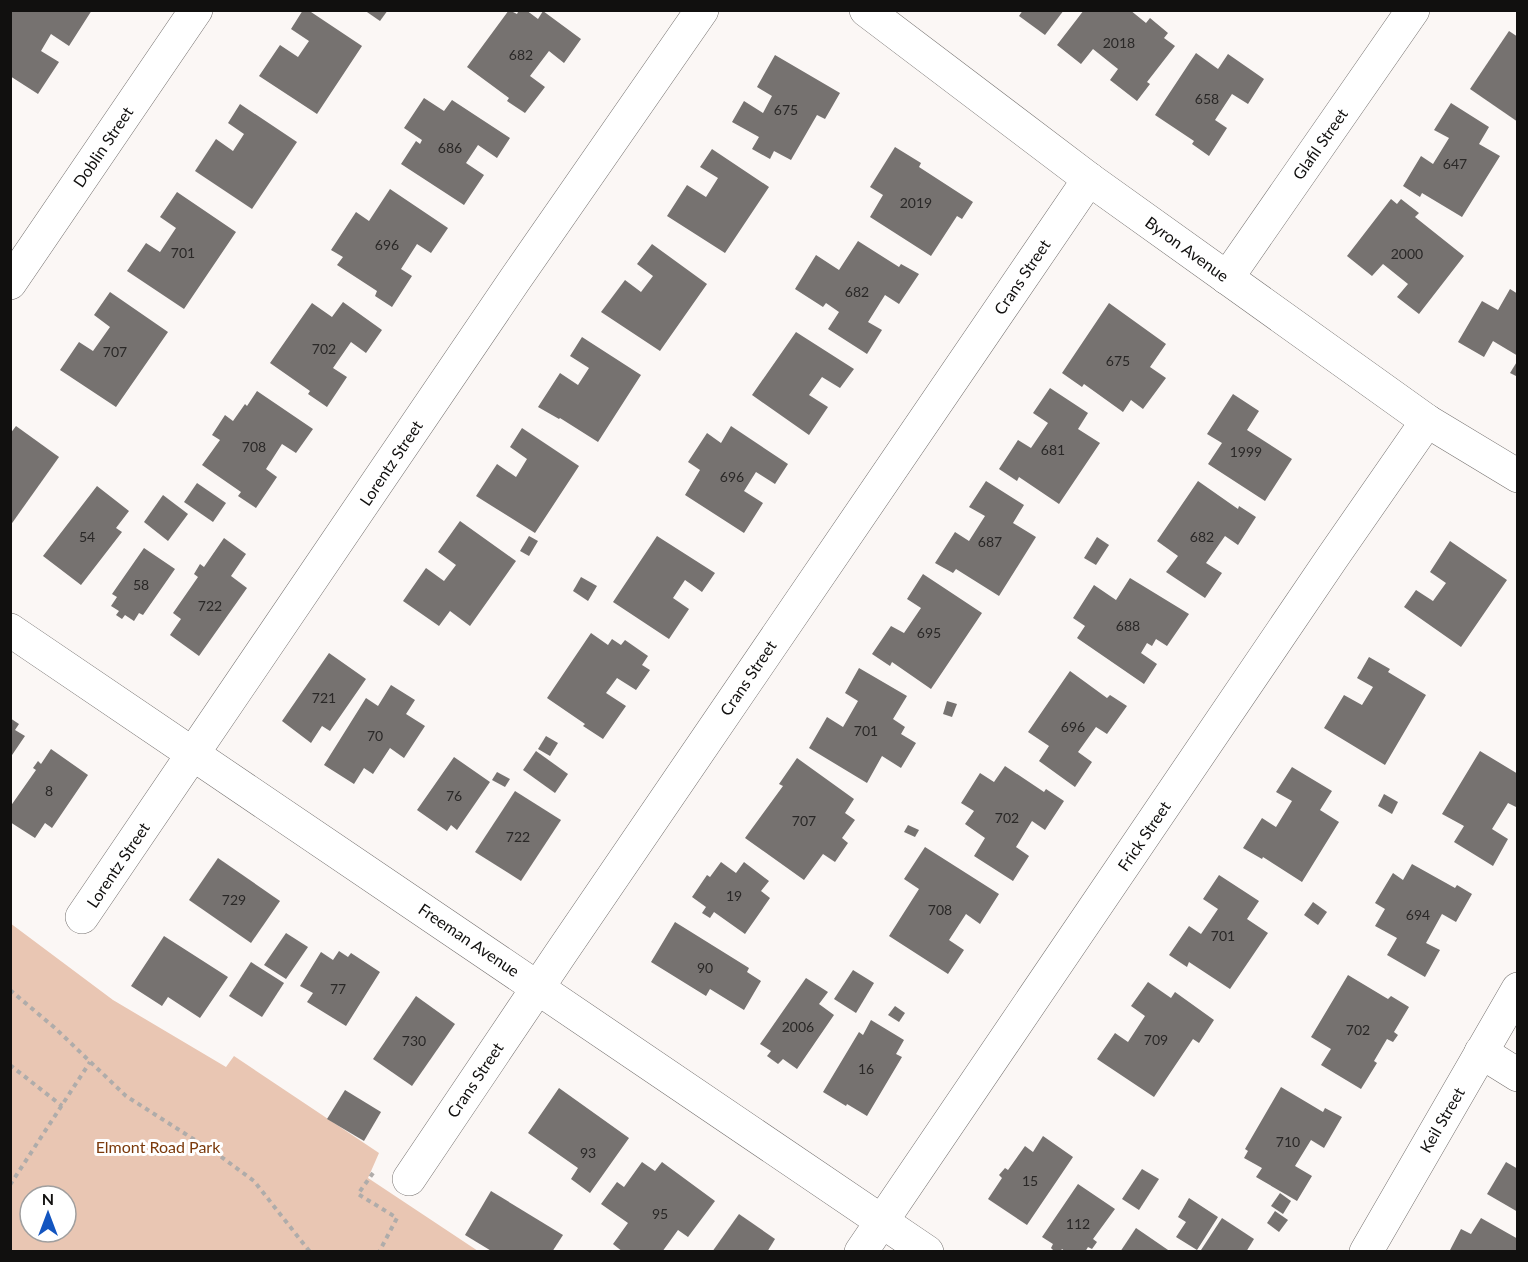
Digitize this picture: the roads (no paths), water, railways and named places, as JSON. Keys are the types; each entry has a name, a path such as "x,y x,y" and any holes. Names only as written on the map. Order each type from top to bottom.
{"street":[{"name":"Doblin Street","path":"10,284 196,10"},
{"name":"Lorentz Street","path":"82,917 514,281 702,10"},
{"name":"Byron Avenue","path":"866,10 1089,179 1427,421 1518,476"},
{"name":"Glafil Street","path":"1227,278 1413,10"},
{"name":"Crans Street","path":"409,1179 538,986 1089,179"},
{"name":"Frick Street","path":"861,1251 1325,567 1427,421"},
{"name":"Freeman Avenue","path":"10,630 195,753 927,1251"},
{"name":"Keil Street","path":"1366,1251 1518,989"},
{"path":"1481,1052 1518,1075"}],"park label":[{"name":"Elmont Road Park","path":"158,1147"}]}
